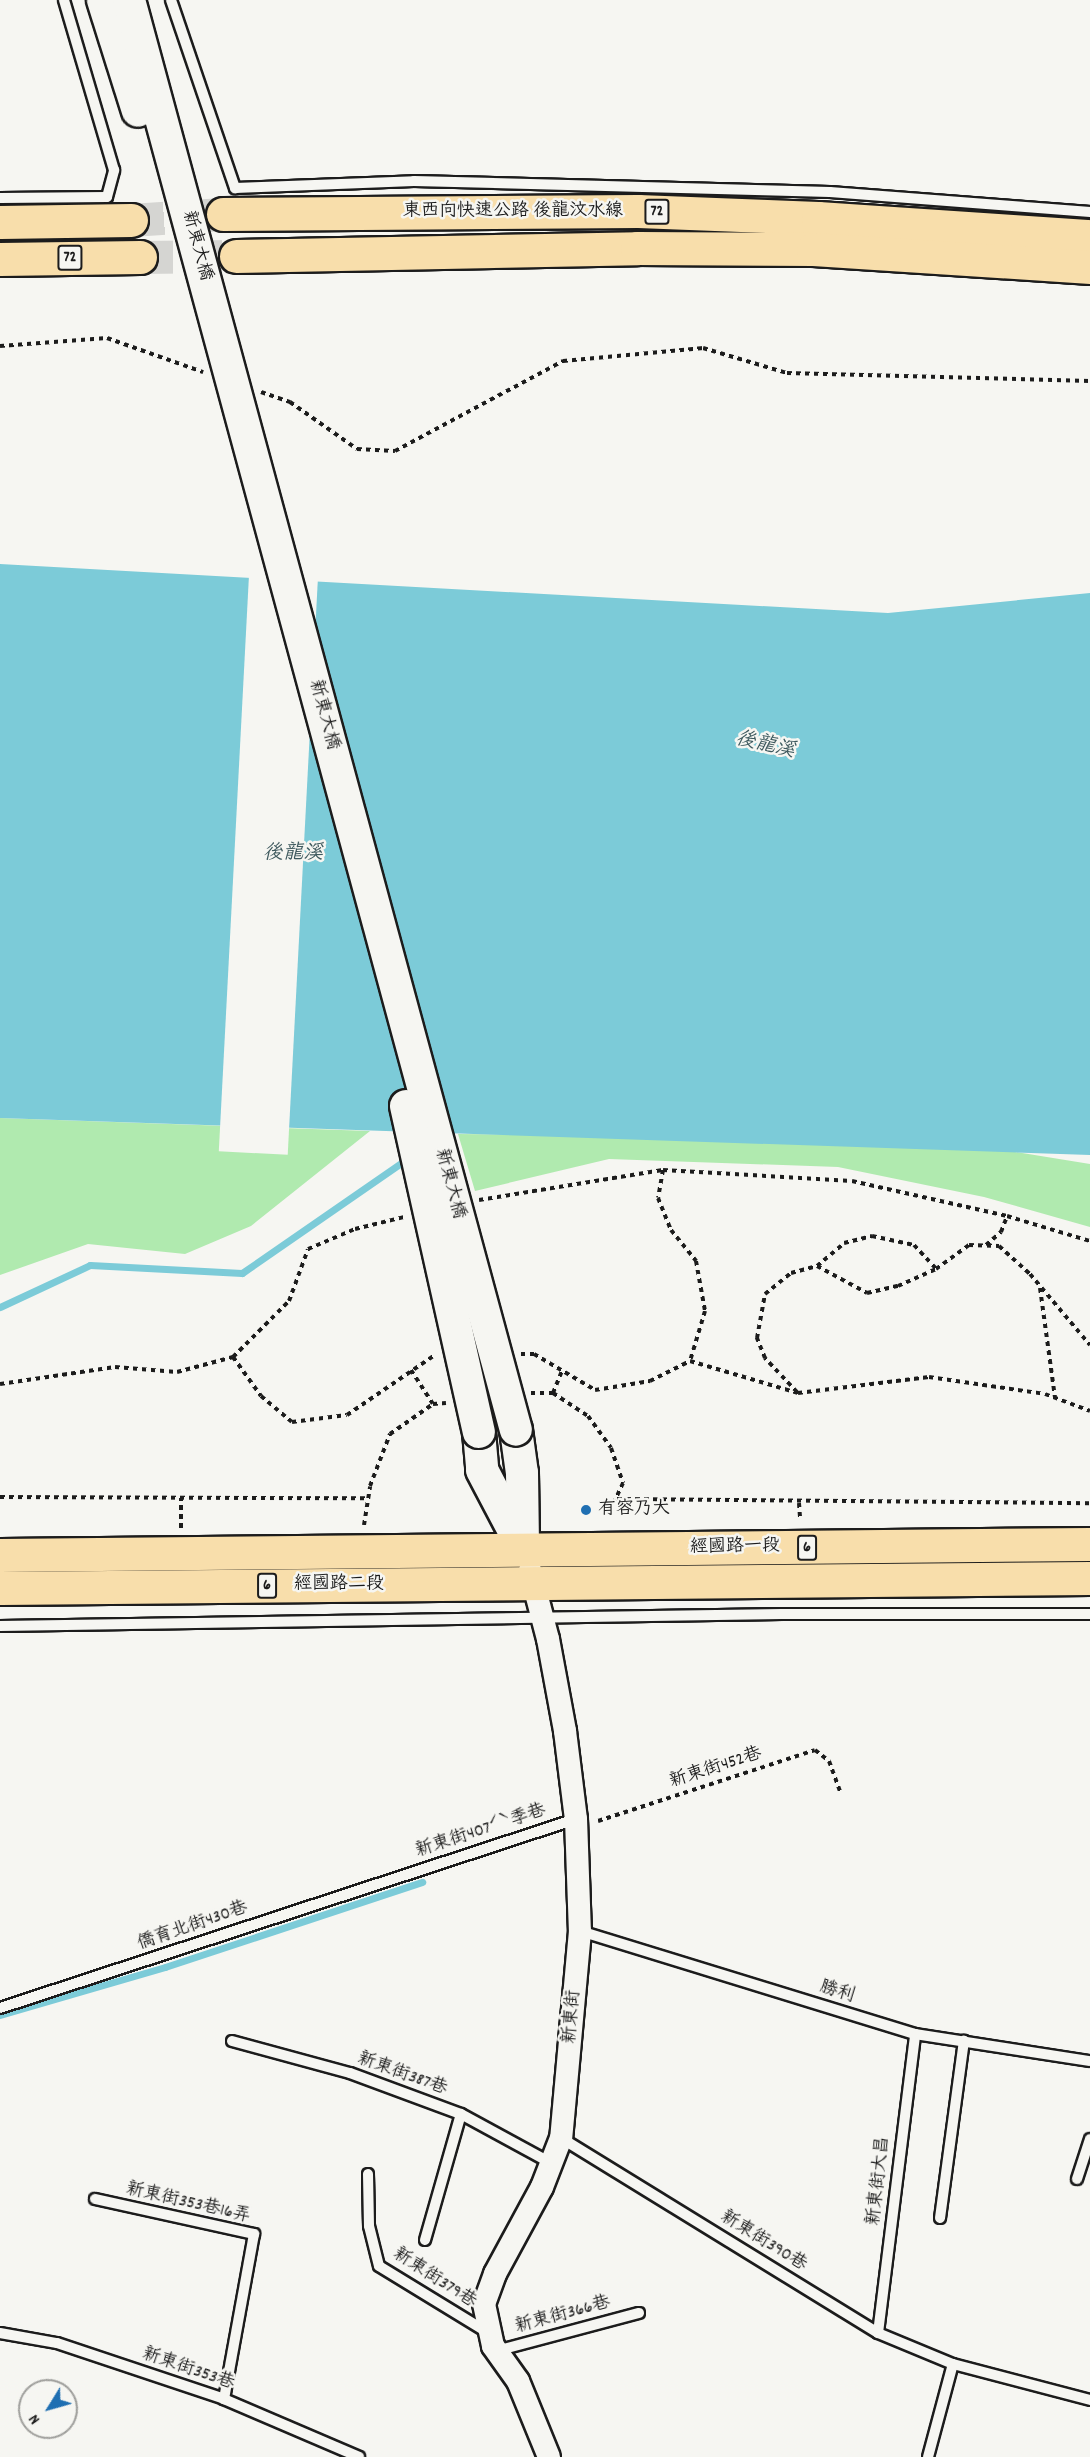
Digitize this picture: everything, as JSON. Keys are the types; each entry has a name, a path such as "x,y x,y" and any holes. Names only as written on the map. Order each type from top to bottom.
{"main road":[{"name":"東西向快速公路 後龍汶水線","path":"222,214 638,211 818,218 1090,236"},
{"name":"72","path":"0,222 131,220"},
{"name":"東西向快速公路 後龍汶水線","path":"236,256 637,248 813,249 1090,267"},
{"name":"72","path":"0,259 140,257"},
{"name":"經國路一段","path":"523,1548 1090,1544"},
{"name":"經國路二段","path":"0,1555 523,1548"},
{"name":"經國路一段","path":"534,1584 622,1580 1090,1578"},
{"name":"經國路二段","path":"0,1588 534,1584"}],"street":[{"name":"新東大橋","path":"103,0 158,171 420,1161 479,1432 482,1470 523,1548"},
{"name":"新東大橋","path":"129,0 516,1430 522,1473 523,1548"},
{"name":"新東街","path":"523,1548 542,1618 565,1731 576,1823 580,1930 561,2138 513,2245 495,2274 484,2304 492,2342 518,2381 549,2457"}],"lane":[{"path":"0,198 107,197 114,170 64,0"},
{"path":"171,0 235,188 438,181 830,192 1090,212"},
{"path":"0,1626 542,1618 1090,1614"},
{"name":"新東街407ˊˋ季巷","path":"395,1877 576,1823"},
{"name":"僑育北街430巷","path":"0,2008 395,1877"},
{"name":"勝利","path":"580,1930 915,2034 1090,2061"},
{"name":"新東街大昌","path":"878,2332 915,2034"},
{"name":"新東街387巷","path":"232,2041 350,2073 462,2115 551,2163"},
{"path":"940,2218 964,2042"},
{"path":"425,2240 462,2115"},
{"name":"新東街390巷","path":"561,2138 878,2332 953,2364"},
{"path":"1077,2179 1090,2139"},
{"name":"新東街379巷","path":"368,2174 369,2226 379,2266 492,2342"},
{"name":"新東街353巷16弄","path":"95,2199 254,2234 224,2399"},
{"name":"新東街366巷","path":"492,2342 639,2313"},
{"name":"新東街353巷","path":"0,2333 57,2343 224,2399 359,2457"},
{"path":"928,2457 953,2364 1090,2400"}],"path":[{"path":"0,346 107,338 214,376"},
{"path":"257,391 290,402 357,449 395,451 563,361 704,348 787,373 1090,381"},
{"path":"663,1170 658,1198 671,1230 696,1261 705,1311 690,1361"},
{"path":"469,1202 663,1170 852,1181 1007,1215 1090,1241"},
{"path":"0,1384 115,1368 177,1372 233,1357 289,1301 308,1249 355,1228 412,1215"},
{"path":"986,1246 1001,1232 1007,1215"},
{"path":"798,1393 765,1358 757,1338 765,1294 791,1273 816,1266 844,1243 872,1236 914,1245 936,1269"},
{"path":"816,1266 867,1293 898,1286 936,1269 969,1245 999,1246 1040,1286 1090,1346"},
{"path":"1040,1286 1055,1398"},
{"path":"512,1354 534,1354 595,1390 650,1381 690,1361 798,1393 930,1377 1055,1398 1090,1411"},
{"path":"233,1357 261,1396 292,1422 347,1415 432,1355 443,1355"},
{"path":"411,1371 433,1404"},
{"path":"553,1393 562,1371"},
{"path":"0,1497 368,1498"},
{"path":"181,1498 181,1535"},
{"path":"616,1499 799,1503 1090,1503"},
{"path":"799,1503 800,1518"},
{"name":"新東街452巷","path":"576,1823 815,1750 828,1761 840,1792"}],"green space":[{"path":"0,1118 370,1131 251,1226 185,1254 88,1244 0,1275"},
{"path":"458,1134 935,1139 1090,1164 1090,1227 984,1197 838,1167 609,1159 475,1191"}],"water":[{"name":"後龍溪","path":"0,564 888,613 1090,593 1090,1155 0,1118"}],"pier":[{"path":"249,575 318,579 288,1155 219,1151"}],"waterway":[{"path":"0,1307 90,1265 242,1273 408,1158"},
{"path":"0,2015 165,1967 422,1882"}],"tunnel":[{"path":"131,220 223,214"},
{"path":"140,257 236,256"}],"place":[{"name":"有容乃大","path":"586,1510"}]}
